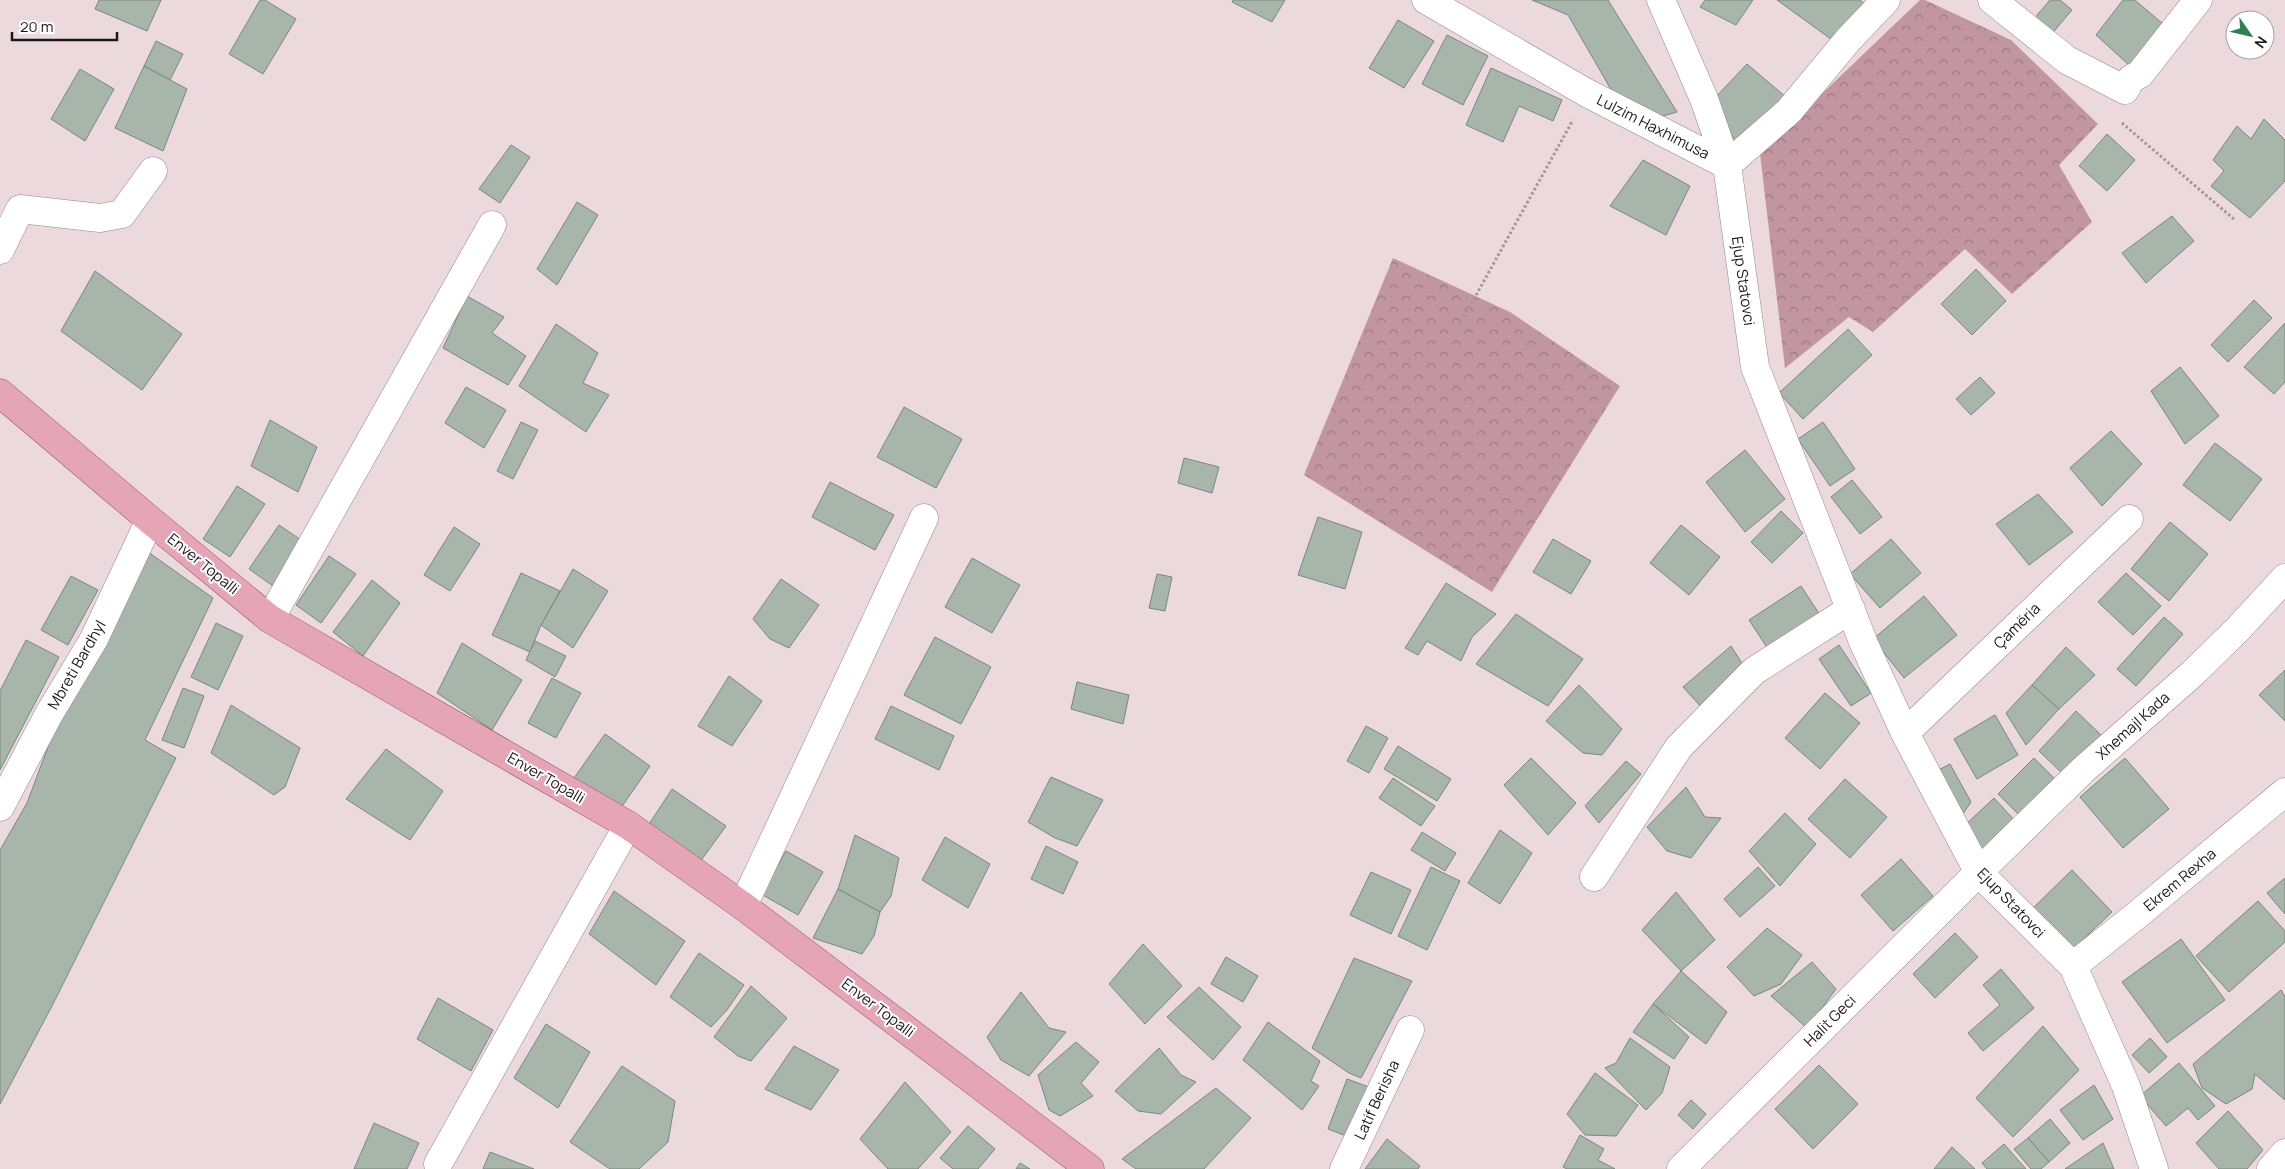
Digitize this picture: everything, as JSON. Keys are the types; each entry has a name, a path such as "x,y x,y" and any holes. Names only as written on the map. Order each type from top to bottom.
{"main road":[{"name":"Enver Topalli","path":"0,393 270,619 628,825 743,906 1090,1169"}],"street":[{"name":"Lulzim Haxhimusa","path":"1426,0 1587,93 1727,165"},
{"name":"Lulzim Haxhimusa","path":"1661,0 1704,99 1727,165"},
{"path":"1727,165 1789,111 1848,40 1886,0"},
{"path":"1992,0 2067,60 2125,90 2131,79 2140,74 2198,0"},
{"name":"Ejup Statovci","path":"1727,165 1755,367 1851,609 1905,733 1979,873 2073,966 2126,1086 2154,1169"},
{"path":"0,250 20,209 100,218 122,214 153,171"},
{"path":"270,619 492,225"},
{"path":"743,906 924,518"},
{"name":"Çamëria","path":"1905,733 2129,519"},
{"name":"Mbreti Bardhyl","path":"0,807 49,714 94,639 150,520"},
{"name":"Xhemajl Kada","path":"1979,873 2083,770 2193,673 2237,630 2285,578"},
{"path":"1594,877 1679,747 1754,671 1851,609"},
{"name":"Ekrem Rexha","path":"2073,966 2285,792"},
{"path":"438,1164 628,825"},
{"name":"Halit Geci","path":"1681,1169 1979,873"},
{"name":"Latif Berisha","path":"1344,1169 1410,1030"},
{"path":"2272,1169 2285,1153"}],"path":[{"path":"1464,317 1587,93"}],"green space":[{"path":"1920,0 1925,0 2011,40 2098,124 2059,165 2092,222 2012,294 1965,249 1873,332 1849,317 1785,368 1760,153"},
{"path":"1393,258 1510,312 1620,386 1492,592 1304,475"}],"building":[{"path":"99,0 161,0 147,31 95,9"},
{"path":"260,0 265,0 296,19 263,74 229,54"},
{"path":"1233,0 1285,0 1272,22 1232,2"},
{"path":"1532,0 1608,0 1677,112 1656,118 1613,93 1568,15"},
{"path":"1705,0 1753,0 1736,25 1700,7"},
{"path":"1777,0 1860,0 1866,5 1835,42"},
{"path":"2050,0 2060,0 2072,10 2050,36 2032,21"},
{"path":"2123,0 2135,0 2163,24 2130,66 2096,35"},
{"path":"1398,20 1434,41 1404,88 1369,68"},
{"path":"1447,35 1488,56 1463,105 1422,84"},
{"path":"156,41 183,54 170,80 144,66"},
{"path":"1747,64 1787,98 1736,143 1713,100"},
{"path":"144,66 187,89 163,151 115,128"},
{"path":"1491,68 1562,100 1553,121 1519,106 1503,142 1466,125"},
{"path":"80,69 114,89 85,141 51,119"},
{"path":"2264,119 2285,140 2285,181 2250,218 2211,186 2224,171 2213,160 2237,126 2251,139"},
{"path":"2107,134 2135,160 2107,191 2079,166"},
{"path":"511,145 530,157 500,203 479,189"},
{"path":"1643,160 1690,186 1666,235 1610,206"},
{"path":"577,202 598,215 557,285 537,269"},
{"path":"2172,216 2194,241 2146,283 2122,253"},
{"path":"1976,269 2006,301 1972,335 1941,304"},
{"path":"95,271 182,334 142,390 61,331"},
{"path":"467,296 504,317 492,333 526,356 508,385 443,348"},
{"path":"2254,300 2272,318 2228,362 2211,345"},
{"path":"2285,323 2285,382 2274,394 2244,367"},
{"path":"556,324 598,353 583,383 609,395 586,432 519,386"},
{"path":"1848,329 1872,355 1803,419 1779,393"},
{"path":"2180,367 2219,416 2185,444 2151,391"},
{"path":"1980,377 1995,393 1971,415 1956,399"},
{"path":"466,387 506,410 484,448 445,423"},
{"path":"904,407 962,439 936,488 877,457"},
{"path":"270,420 317,447 298,492 251,466"},
{"path":"521,422 538,430 513,479 497,471"},
{"path":"1823,422 1855,469 1830,486 1798,439"},
{"path":"2111,431 2142,464 2102,506 2070,468"},
{"path":"2215,443 2262,479 2230,521 2183,485"},
{"path":"1745,450 1785,499 1745,532 1706,482"},
{"path":"1184,458 1219,467 1212,493 1178,483"},
{"path":"1852,480 1882,517 1860,534 1831,497"},
{"path":"830,482 894,515 875,550 812,517"},
{"path":"237,486 265,504 230,557 203,539"},
{"path":"2038,494 2073,532 2029,565 1996,524"},
{"path":"1781,511 1803,533 1772,563 1751,542"},
{"path":"1318,517 1362,532 1345,589 1298,575"},
{"path":"2170,522 2208,554 2169,601 2131,569"},
{"path":"279,525 304,542 273,586 249,569"},
{"path":"1681,525 1720,557 1689,595 1650,563"},
{"path":"454,527 480,544 450,591 424,575"},
{"path":"1553,539 1591,561 1571,594 1533,572"},
{"path":"1891,539 1921,573 1880,608 1850,574"},
{"path":"148,552 213,598 145,740 176,758 52,1006 0,1104 0,850 27,803 64,704"},
{"path":"329,556 356,574 321,623 296,605"},
{"path":"972,558 1020,585 992,633 945,607"},
{"path":"573,569 608,591 573,648 541,625"},
{"path":"521,573 560,591 541,625 530,652 492,635"},
{"path":"2126,573 2161,606 2133,635 2098,602"},
{"path":"1157,574 1172,577 1165,611 1149,608"},
{"path":"71,576 98,590 68,645 41,630"},
{"path":"781,579 819,605 789,648 770,639 753,619"},
{"path":"372,580 400,603 363,656 333,632"},
{"path":"1446,583 1496,614 1472,637 1461,661 1427,641 1418,655 1405,648"},
{"path":"1801,586 1820,615 1768,649 1749,620"},
{"path":"1924,596 1957,635 1904,678 1873,639"},
{"path":"1516,614 1583,659 1548,706 1476,664"},
{"path":"2164,617 2183,634 2136,686 2117,669"},
{"path":"216,623 243,636 218,690 191,677"},
{"path":"935,637 991,667 961,724 904,695"},
{"path":"26,640 59,657 0,770 0,691"},
{"path":"535,641 566,656 555,677 526,660"},
{"path":"462,643 522,680 492,730 437,693"},
{"path":"1839,645 1871,693 1851,706 1819,659"},
{"path":"1731,646 1745,668 1702,708 1683,687"},
{"path":"2066,647 2095,675 2059,709 2032,685"},
{"path":"2285,670 2285,721 2259,695"},
{"path":"729,676 762,701 732,746 698,726"},
{"path":"552,678 581,693 556,738 528,723"},
{"path":"1077,682 1129,695 1123,724 1071,709"},
{"path":"1579,685 1622,729 1602,755 1583,753 1546,721"},
{"path":"2032,685 2059,709 2026,745 2006,713"},
{"path":"183,688 204,696 184,748 162,740"},
{"path":"1825,693 1860,723 1820,769 1785,738"},
{"path":"231,705 300,748 285,787 274,795 211,753"},
{"path":"891,706 954,736 939,770 875,739"},
{"path":"2076,711 2103,737 2066,777 2039,751"},
{"path":"1995,715 2018,755 1977,779 1954,739"},
{"path":"1366,726 1388,738 1369,773 1347,761"},
{"path":"605,734 650,766 616,815 572,781"},
{"path":"1398,746 1451,779 1437,801 1384,769"},
{"path":"386,749 443,791 410,840 346,799"},
{"path":"1531,758 1576,803 1548,835 1504,785"},
{"path":"2034,758 2057,781 2021,817 1998,794"},
{"path":"2125,758 2169,809 2123,848 2080,797"},
{"path":"1626,761 1641,774 1599,823 1585,806"},
{"path":"1950,764 1971,802 1956,824 1929,775"},
{"path":"1051,777 1103,800 1077,846 1055,838 1028,822"},
{"path":"1393,778 1435,806 1421,826 1379,798"},
{"path":"1845,779 1887,817 1850,858 1808,819"},
{"path":"1686,787 1705,817 1721,818 1691,858 1667,851 1647,827"},
{"path":"672,789 726,826 694,870 642,835"},
{"path":"1994,798 2016,822 1979,856 1962,828"},
{"path":"1785,813 1816,844 1780,886 1749,851"},
{"path":"1500,830 1532,853 1500,904 1468,883"},
{"path":"1422,832 1456,853 1445,871 1411,850"},
{"path":"855,835 899,858 891,896 880,912 838,889"},
{"path":"945,837 990,864 968,908 922,880"},
{"path":"1046,846 1078,862 1063,894 1031,879"},
{"path":"786,851 823,872 798,915 761,894"},
{"path":"1901,859 1933,896 1893,931 1861,895"},
{"path":"1431,867 1460,881 1427,950 1398,936"},
{"path":"1758,867 1775,886 1740,917 1724,899"},
{"path":"2072,870 2112,912 2067,955 2027,914"},
{"path":"1371,872 1411,890 1391,934 1350,915"},
{"path":"2285,878 2285,914 2267,893"},
{"path":"838,889 880,912 874,936 862,954 813,938"},
{"path":"614,891 685,941 656,985 589,934"},
{"path":"1676,892 1715,940 1681,971 1642,930"},
{"path":"2258,901 2285,931 2285,942 2229,992 2196,956"},
{"path":"1767,928 1802,955 1781,984 1754,996 1727,967"},
{"path":"1955,933 1978,957 1935,998 1913,974"},
{"path":"2181,939 2225,1000 2167,1043 2122,982"},
{"path":"1143,944 1182,986 1145,1024 1109,984"},
{"path":"699,953 744,985 727,1010 711,1027 670,997"},
{"path":"1226,957 1258,976 1243,1002 1211,984"},
{"path":"1354,958 1412,981 1361,1078 1349,1073 1312,1048"},
{"path":"1812,962 1836,989 1807,1028 1771,996"},
{"path":"2001,969 2034,1008 1983,1051 1968,1033 2000,1005 1983,985"},
{"path":"1681,971 1727,1012 1706,1044 1653,1004"},
{"path":"751,986 787,1018 751,1061 738,1056 714,1037"},
{"path":"1199,987 1241,1027 1213,1060 1167,1017"},
{"path":"2281,990 2285,997 2285,1100 2255,1074 2252,1089 2226,1104 2202,1088 2193,1064"},
{"path":"1021,992 1049,1028 1066,1032 1029,1076 1001,1060 987,1037"},
{"path":"438,998 493,1030 471,1071 417,1039"},
{"path":"1653,1004 1689,1037 1674,1059 1633,1032"},
{"path":"1268,1022 1320,1061 1311,1081 1319,1086 1302,1110 1243,1060"},
{"path":"546,1024 590,1052 558,1108 514,1078"},
{"path":"2043,1026 2079,1070 2013,1137 1976,1098"},
{"path":"1630,1038 1670,1067 1662,1093 1646,1110 1605,1068 1616,1063"},
{"path":"2150,1038 2167,1057 2149,1073 2132,1055"},
{"path":"1076,1042 1099,1062 1081,1083 1093,1096 1060,1116 1049,1110 1038,1075"},
{"path":"794,1046 839,1070 811,1110 765,1089"},
{"path":"1159,1048 1181,1075 1196,1082 1161,1114 1138,1111 1115,1091"},
{"path":"2179,1063 2215,1106 2198,1120 2188,1108 2166,1126 2140,1096"},
{"path":"1819,1065 1858,1104 1813,1149 1775,1109"},
{"path":"622,1066 675,1101 668,1142 639,1169 610,1169 570,1142"},
{"path":"1595,1073 1638,1105 1616,1136 1585,1135 1567,1114"},
{"path":"1347,1079 1369,1087 1349,1137 1328,1129"},
{"path":"905,1082 951,1132 918,1169 888,1169 860,1139"},
{"path":"2094,1085 2113,1119 2083,1140 2060,1110"},
{"path":"1216,1088 1251,1118 1204,1169 1136,1169 1122,1159"},
{"path":"1691,1100 1706,1114 1693,1129 1678,1115"},
{"path":"2228,1111 2263,1150 2247,1169 2219,1169 2196,1143"},
{"path":"2050,1119 2070,1143 2049,1162 2028,1138"},
{"path":"374,1123 419,1143 407,1169 354,1169"},
{"path":"968,1126 995,1149 978,1169 953,1169 940,1158"},
{"path":"1580,1135 1604,1149 1598,1160 1615,1169 1567,1169 1563,1167"},
{"path":"2028,1138 2049,1162 2041,1169 2031,1169 2014,1149"},
{"path":"1387,1139 1420,1166 1418,1169 1365,1169"},
{"path":"2103,1143 2114,1169 2065,1169"},
{"path":"2004,1144 2026,1169 1987,1169 1982,1163"},
{"path":"1952,1147 1975,1169 1934,1169"},
{"path":"490,1152 534,1169 483,1169"},
{"path":"1020,1163 1030,1169 1016,1169"}]}
